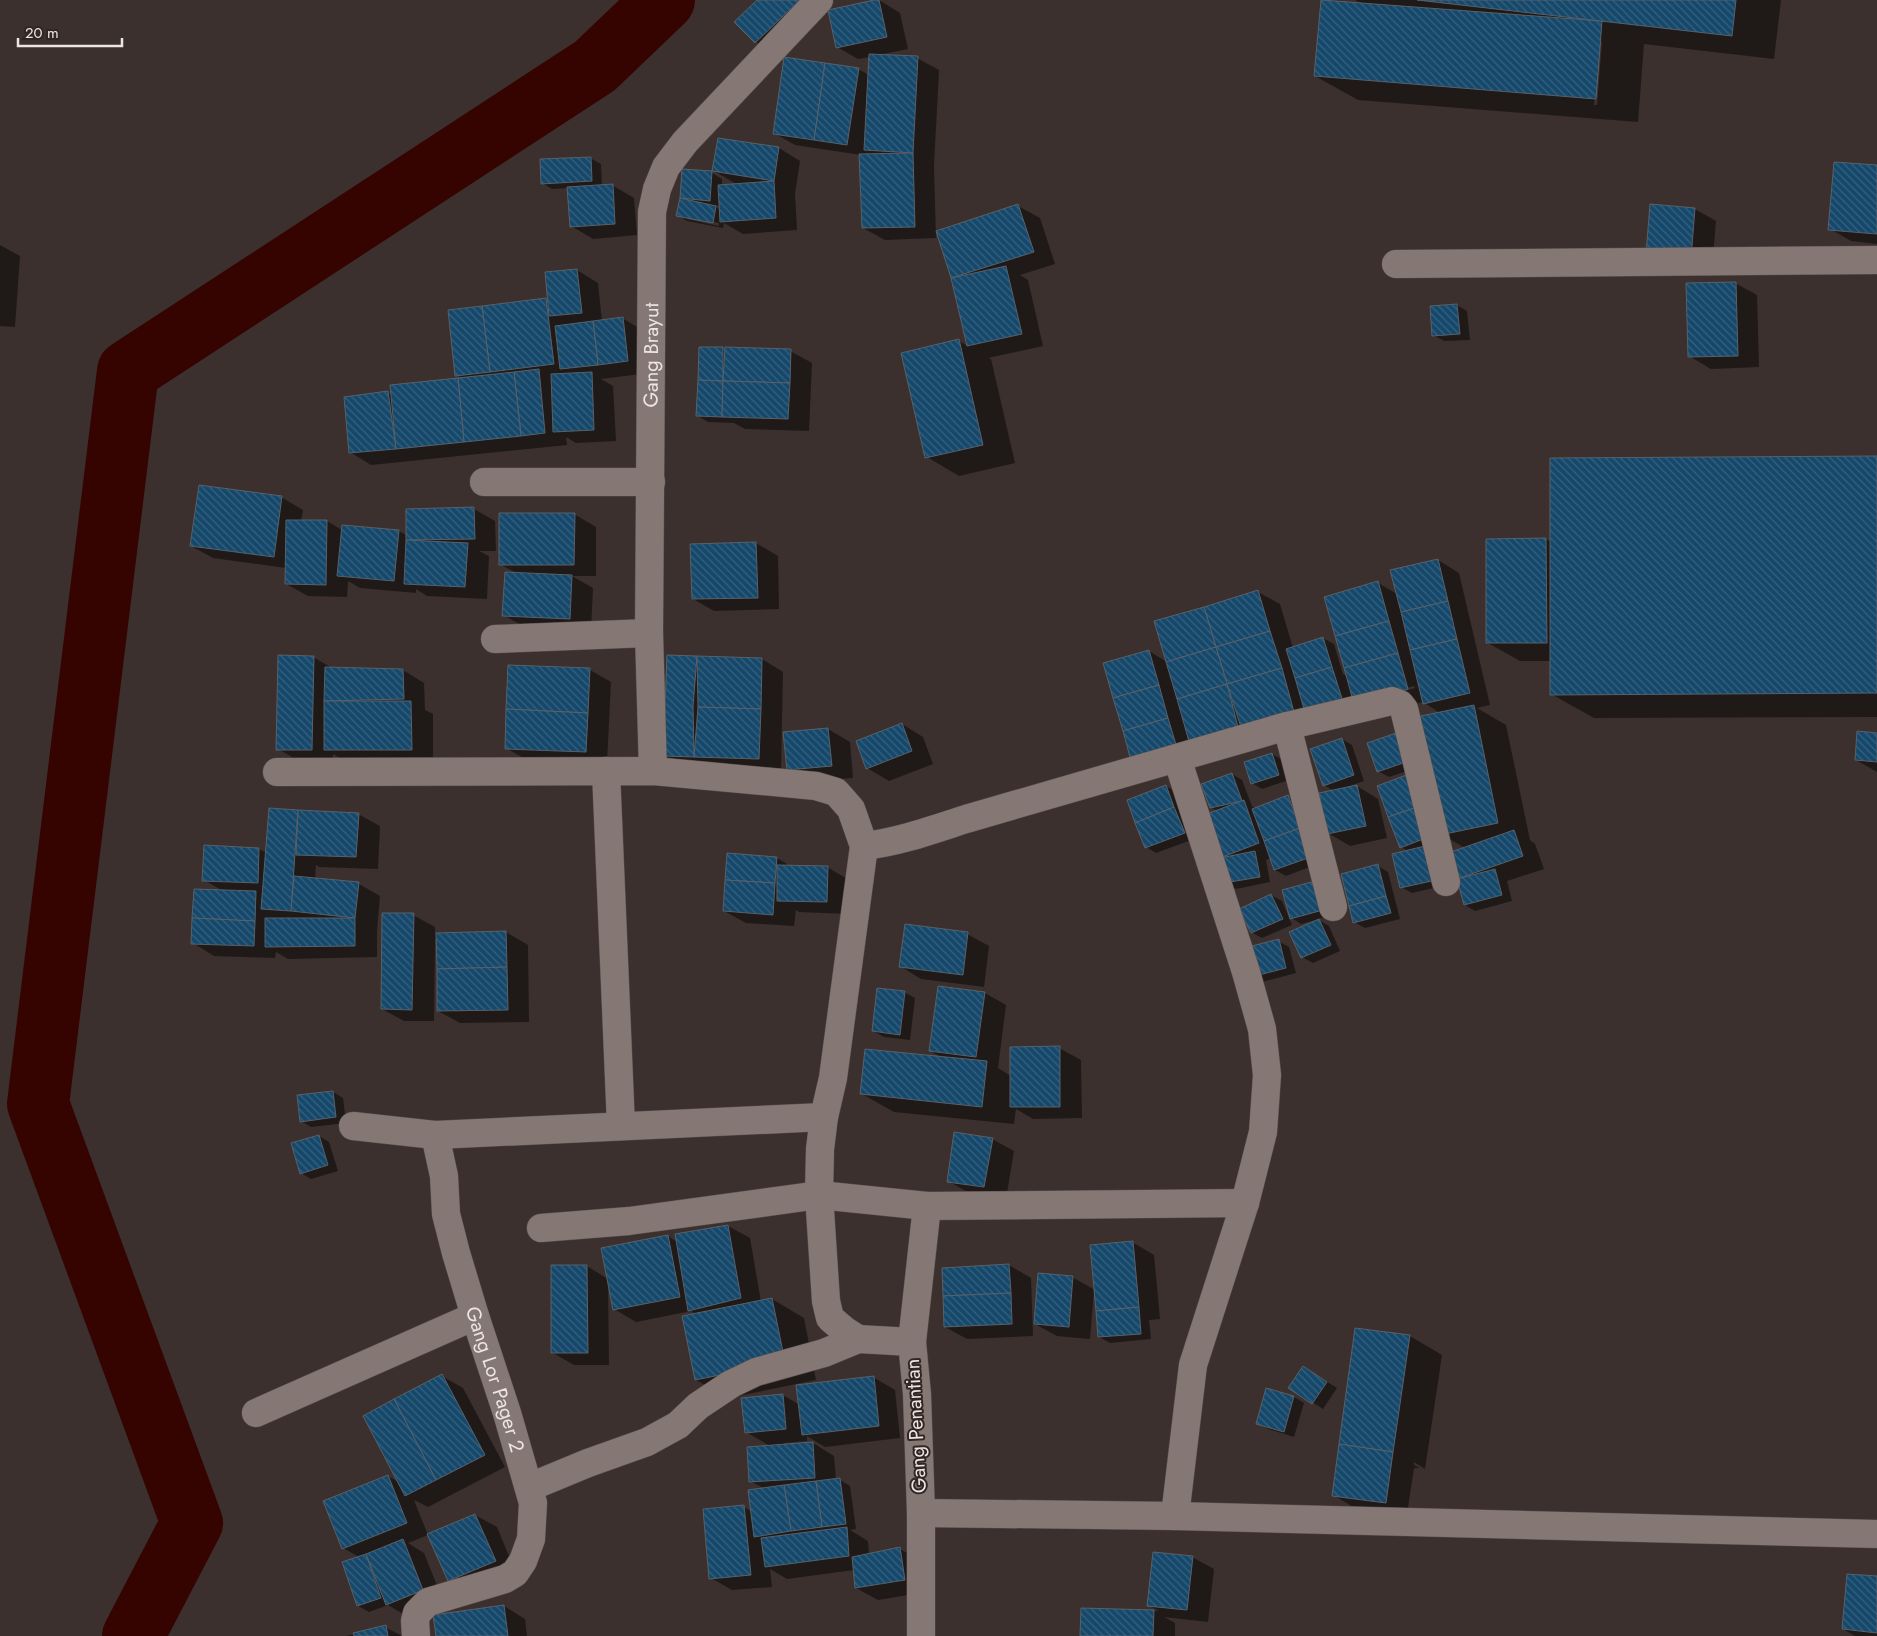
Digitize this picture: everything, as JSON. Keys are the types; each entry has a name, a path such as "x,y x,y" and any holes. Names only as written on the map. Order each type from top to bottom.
{"street":[{"name":"Gang Brayut","path":"654,771 649,633 652,212 657,189 666,168 685,142 819,0"},
{"path":"1396,264 1877,260"},
{"path":"484,482 650,482"},
{"path":"495,639 649,633"},
{"path":"864,846 887,843 923,833 1287,726 1392,701 1400,704 1404,709 1446,882"},
{"path":"1287,726 1333,907"},
{"path":"1175,1516 1193,1365 1245,1203 1264,1132 1267,1075 1262,1029 1246,972 1177,758"},
{"path":"277,772 654,771 816,786 836,792 851,810 864,846 833,1078 824,1117 820,1149 819,1195 826,1301 830,1318 858,1339"},
{"path":"606,772 621,1126"},
{"path":"353,1126 435,1135 824,1117"},
{"name":"Gang Lor Pager 2","path":"416,1636 415,1621 417,1613 428,1602 505,1579 515,1573 531,1539 534,1503 507,1413 474,1316 456,1253 446,1214 444,1176 435,1135"},
{"path":"541,1228 629,1221 819,1195 926,1206 1245,1203"},
{"path":"912,1342 926,1206"},
{"path":"256,1413 474,1316"},
{"path":"530,1487 588,1462 647,1442 678,1425 698,1406 731,1384 756,1372 824,1353 858,1339"},
{"name":"Gang Penantian","path":"858,1339 912,1342 917,1394 921,1513 921,1636"},
{"path":"921,1513 1175,1516 1877,1534"}],"building":[{"path":"757,0 800,0 755,43 734,22"},
{"path":"879,0 887,37 836,48 828,10"},
{"path":"1321,0 1602,21 1596,99 1314,76"},
{"path":"1417,0 1736,0 1732,36"},
{"path":"869,54 918,56 913,153 864,150"},
{"path":"784,57 825,63 814,140 773,134"},
{"path":"825,63 859,68 847,145 814,140"},
{"path":"718,138 779,147 774,181 712,171"},
{"path":"913,153 915,227 862,228 859,154"},
{"path":"591,157 592,181 541,184 540,159"},
{"path":"1834,162 1877,165 1877,234 1828,230"},
{"path":"682,169 712,171 710,201 680,198"},
{"path":"774,181 776,218 720,222 718,185"},
{"path":"613,184 615,224 570,227 567,187"},
{"path":"680,198 716,206 713,223 676,216"},
{"path":"1018,204 1034,252 951,278 936,231"},
{"path":"1650,204 1695,208 1691,258 1646,254"},
{"path":"1006,266 1022,334 967,346 951,278"},
{"path":"577,269 582,313 549,316 545,272"},
{"path":"1736,282 1738,356 1688,357 1686,283"},
{"path":"546,298 554,364 490,372 482,306"},
{"path":"1457,304 1460,334 1432,336 1430,306"},
{"path":"482,306 490,372 455,376 448,310"},
{"path":"623,317 628,361 598,365 593,321"},
{"path":"593,321 598,365 560,369 555,326"},
{"path":"959,339 983,445 925,458 901,353"},
{"path":"699,347 723,347 723,381 698,380"},
{"path":"725,347 791,349 790,383 723,381"},
{"path":"539,369 545,433 521,436 514,372"},
{"path":"514,372 521,436 464,442 458,378"},
{"path":"592,372 594,430 553,432 551,374"},
{"path":"458,378 464,442 396,449 390,385"},
{"path":"698,380 723,381 722,417 696,416"},
{"path":"723,381 790,383 788,419 722,417"},
{"path":"388,391 396,449 349,453 344,397"},
{"path":"1877,456 1877,693 1550,695 1550,458"},
{"path":"199,485 282,496 274,557 190,546"},
{"path":"474,507 475,539 406,540 406,509"},
{"path":"499,513 575,513 574,565 499,565"},
{"path":"286,520 327,520 326,585 285,584"},
{"path":"342,525 399,530 394,581 337,576"},
{"path":"1546,538 1547,643 1486,643 1486,539"},
{"path":"406,540 468,543 465,587 404,584"},
{"path":"756,542 758,598 692,599 690,544"},
{"path":"1438,559 1448,601 1401,612 1390,570"},
{"path":"505,572 572,575 570,619 502,616"},
{"path":"1378,581 1389,621 1335,636 1324,597"},
{"path":"1258,590 1270,631 1216,647 1204,607"},
{"path":"1448,601 1457,639 1410,650 1401,612"},
{"path":"1204,607 1216,647 1166,662 1154,621"},
{"path":"1389,621 1398,653 1344,668 1335,636"},
{"path":"1270,631 1282,668 1227,684 1216,647"},
{"path":"1323,637 1332,667 1295,678 1286,649"},
{"path":"1457,639 1470,693 1423,704 1410,650"},
{"path":"1216,647 1227,684 1177,699 1166,662"},
{"path":"1149,650 1159,685 1113,698 1103,663"},
{"path":"1398,653 1408,689 1354,704 1344,668"},
{"path":"278,655 314,656 312,750 276,750"},
{"path":"667,655 697,656 693,707 694,757 663,756"},
{"path":"697,656 762,658 761,709 698,707"},
{"path":"508,665 590,668 588,713 506,709"},
{"path":"325,667 403,669 404,699 324,701"},
{"path":"1332,667 1344,705 1306,716 1295,678"},
{"path":"1282,668 1294,712 1241,727 1227,684"},
{"path":"1227,684 1239,731 1190,745 1177,699"},
{"path":"1159,685 1168,718 1123,731 1113,698"},
{"path":"324,701 411,701 412,750 324,750"},
{"path":"1474,705 1498,823 1440,835 1416,717"},
{"path":"698,707 761,709 759,759 694,757"},
{"path":"506,709 588,713 586,752 505,749"},
{"path":"1168,718 1177,748 1131,761 1123,731"},
{"path":"902,723 912,751 866,769 856,741"},
{"path":"828,728 832,766 787,770 783,732"},
{"path":"1402,731 1412,760 1377,772 1367,743"},
{"path":"1857,731 1877,733 1877,762 1855,760"},
{"path":"1342,738 1354,775 1323,786 1310,749"},
{"path":"1272,753 1279,775 1251,784 1244,762"},
{"path":"1232,773 1242,801 1210,808 1201,784"},
{"path":"1409,774 1420,806 1388,817 1377,786"},
{"path":"1166,785 1174,807 1135,823 1127,800"},
{"path":"1357,785 1366,826 1327,834 1319,793"},
{"path":"1288,795 1300,828 1264,841 1252,809"},
{"path":"1244,800 1259,843 1220,858 1204,815"},
{"path":"1420,806 1431,836 1400,848 1388,817"},
{"path":"1174,807 1185,833 1145,848 1135,823"},
{"path":"269,808 298,810 291,911 261,909"},
{"path":"298,810 359,813 356,857 296,855"},
{"path":"1300,828 1311,857 1274,870 1264,841"},
{"path":"1514,830 1523,856 1457,879 1448,853"},
{"path":"204,845 259,848 258,883 202,881"},
{"path":"1429,845 1436,880 1400,888 1392,854"},
{"path":"1255,851 1260,877 1224,883 1220,858"},
{"path":"727,853 777,857 775,883 725,880"},
{"path":"1378,864 1386,896 1349,906 1341,874"},
{"path":"777,865 828,866 827,902 777,901"},
{"path":"1495,869 1502,895 1464,905 1457,879"},
{"path":"294,876 359,882 355,918 291,911"},
{"path":"725,880 775,883 773,915 723,911"},
{"path":"1315,881 1323,910 1290,919 1282,890"},
{"path":"194,889 256,891 255,921 192,918"},
{"path":"1271,894 1283,919 1251,933 1239,909"},
{"path":"1386,896 1391,913 1353,923 1349,906"},
{"path":"382,913 414,913 412,1010 381,1009"},
{"path":"192,918 255,921 254,946 191,944"},
{"path":"265,918 355,918 355,946 265,947"},
{"path":"1319,919 1331,945 1301,958 1289,932"},
{"path":"905,924 968,932 963,975 899,967"},
{"path":"506,931 507,967 437,969 436,933"},
{"path":"1279,939 1286,968 1251,977 1244,948"},
{"path":"507,967 508,1010 437,1011 437,969"},
{"path":"938,986 985,992 976,1057 929,1051"},
{"path":"877,988 905,991 900,1035 872,1031"},
{"path":"1060,1046 1060,1107 1010,1107 1010,1047"},
{"path":"865,1049 987,1061 982,1107 860,1094"},
{"path":"333,1091 336,1117 300,1122 297,1095"},
{"path":"954,1132 993,1138 984,1187 947,1182"},
{"path":"319,1135 328,1165 300,1174 291,1143"},
{"path":"728,1225 741,1298 688,1311 675,1234"},
{"path":"668,1235 680,1297 613,1310 601,1248"},
{"path":"1133,1241 1139,1307 1096,1311 1090,1245"},
{"path":"1009,1264 1011,1293 943,1296 942,1268"},
{"path":"551,1265 587,1265 588,1353 551,1353"},
{"path":"1038,1273 1073,1276 1069,1327 1034,1324"},
{"path":"1011,1293 1012,1324 944,1327 943,1296"},
{"path":"772,1298 785,1362 695,1380 682,1316"},
{"path":"1139,1307 1141,1334 1098,1337 1096,1311"},
{"path":"1355,1328 1410,1335 1393,1452 1339,1444"},
{"path":"1303,1366 1327,1382 1312,1404 1288,1388"},
{"path":"442,1374 485,1455 436,1480 394,1399"},
{"path":"874,1376 879,1426 802,1435 796,1385"},
{"path":"1266,1388 1294,1396 1284,1432 1256,1424"},
{"path":"783,1394 786,1429 745,1433 741,1398"},
{"path":"394,1399 436,1480 405,1496 363,1416"},
{"path":"813,1442 815,1478 749,1482 747,1447"},
{"path":"1339,1444 1393,1452 1386,1503 1332,1496"},
{"path":"388,1475 407,1523 342,1549 323,1501"},
{"path":"840,1478 846,1524 822,1527 816,1481"},
{"path":"816,1481 822,1527 791,1531 784,1485"},
{"path":"784,1485 791,1531 754,1537 748,1490"},
{"path":"744,1505 751,1575 709,1579 703,1509"},
{"path":"475,1514 496,1561 448,1581 427,1534"},
{"path":"847,1527 849,1556 765,1567 761,1538"},
{"path":"403,1539 423,1590 386,1605 366,1554"},
{"path":"900,1547 905,1580 855,1588 852,1557"},
{"path":"1153,1552 1193,1556 1187,1610 1147,1606"},
{"path":"366,1554 381,1598 357,1606 342,1562"},
{"path":"1847,1574 1877,1576 1877,1633 1842,1629"},
{"path":"504,1605 508,1636 436,1636 433,1615"},
{"path":"1081,1608 1154,1610 1153,1636 1080,1636"},
{"path":"386,1625 388,1636 354,1636 353,1633"}],"waterway":[{"path":"133,1636 192,1523 38,1104 128,371 595,66 664,0"}]}
